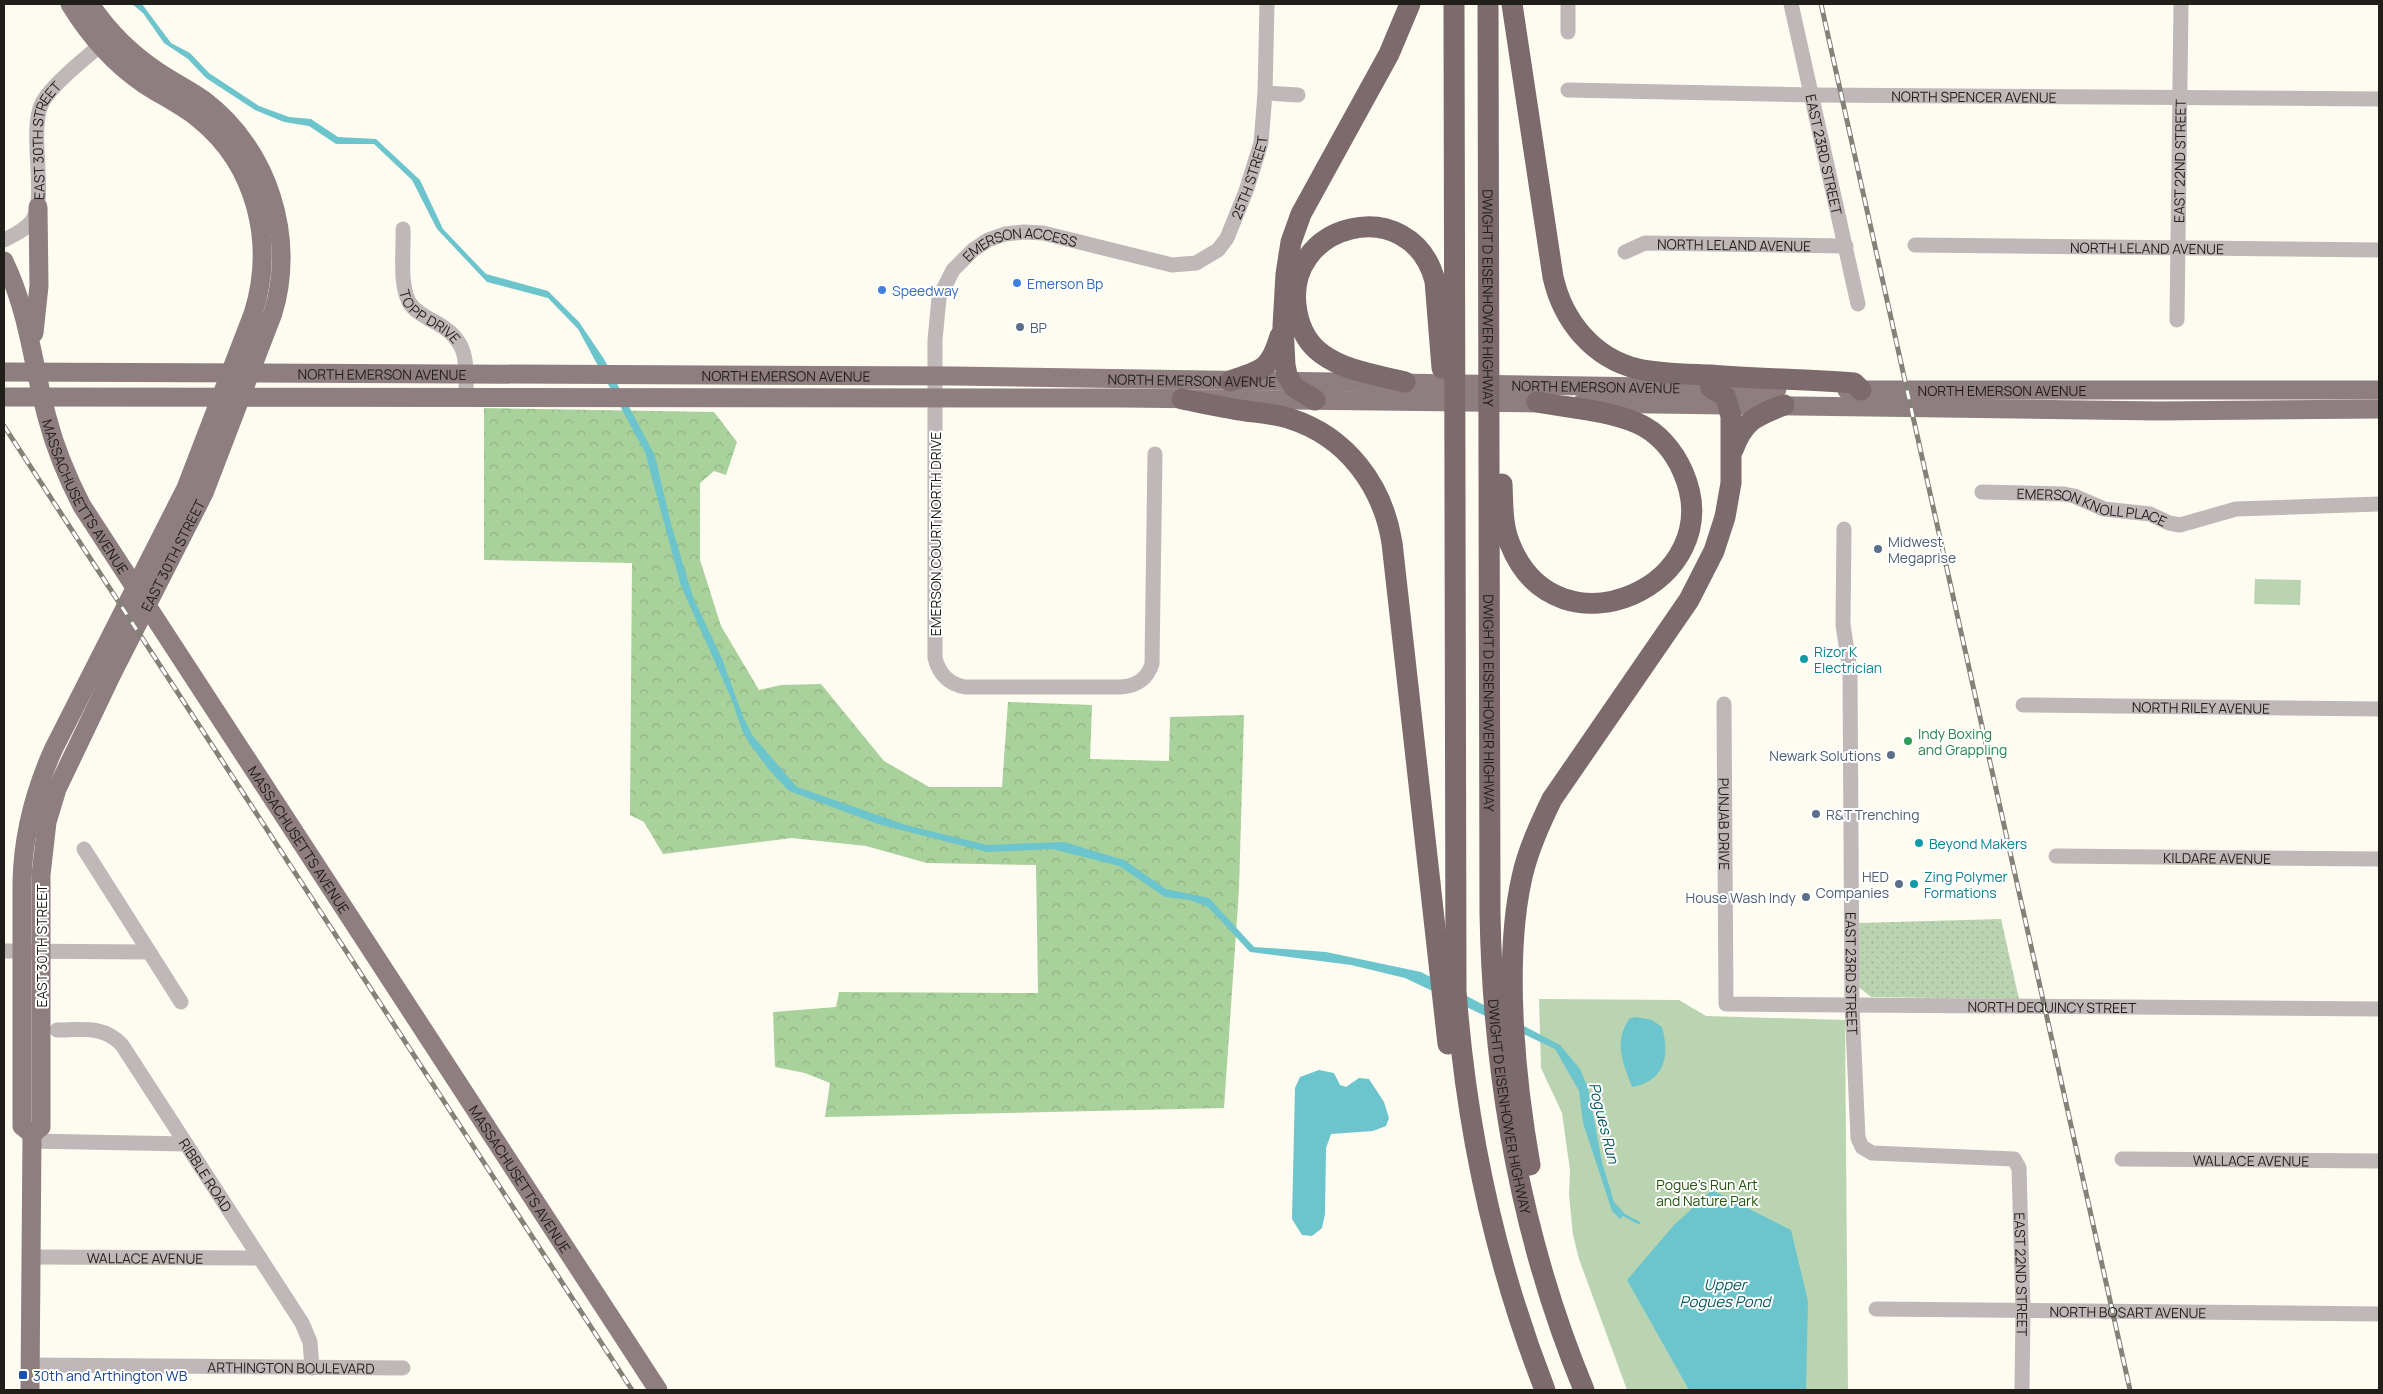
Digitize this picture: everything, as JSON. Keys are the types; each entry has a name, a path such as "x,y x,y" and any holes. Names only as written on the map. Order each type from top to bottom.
{"highway":[{"path":"1315,400 1297,390 1285,370 1283,326 1286,267 1298,220 1389,54 1410,4"},
{"path":"1454,4 1455,959 1451,1025 1451,1065 1515,1306 1545,1390"},
{"name":"DWIGHT D EISENHOWER HIGHWAY","path":"1488,4 1491,977 1497,1048 1508,1123 1526,1211 1544,1278 1584,1390"},
{"path":"1512,4 1553,277 1562,308 1581,335 1606,355 1639,369 1743,378 1854,383 1868,396"},
{"path":"1414,383 1350,368 1332,360 1314,348 1303,331 1296,300 1299,274 1313,250 1338,233 1352,228 1368,226 1395,232 1414,244 1431,268 1437,289 1455,536"},
{"path":"1230,381 1255,373 1269,363 1274,355 1283,326"},
{"path":"1489,341 1505,525 1509,542 1519,564 1543,588 1569,600 1603,604 1634,595 1651,585 1667,571 1686,539 1691,516 1691,500 1682,468 1662,440 1637,423 1612,416 1529,403"},
{"path":"1566,1344 1528,1156 1517,1058 1514,938 1517,902 1524,868 1552,799 1571,768 1685,605 1702,577 1717,545 1725,518 1730,483 1731,416 1723,393 1711,388"},
{"path":"1182,399 1278,415 1308,425 1325,434 1348,454 1361,467 1377,492 1385,511 1392,543 1436,947 1451,1025"},
{"path":"1731,454 1739,434 1746,425 1760,414 1784,405"}],"main road":[{"name":"EAST 30TH STREET","path":"30,1390 31,1137 41,1127 25,951 22,864 30,811 47,764 186,488 223,397 259,297 263,266 260,223 248,183 229,150 206,125 188,111 139,80 107,40 70,4"},
{"name":"EAST 30TH STREET","path":"25,951 41,875 47,822 64,772 210,480 274,308 280,277 279,230 269,188 243,140 219,113 191,92 107,40 90,4"},
{"path":"32,350 39,286 38,207"},
{"name":"MASSACHUSETTS AVENUE","path":"4,262 23,308 53,439 82,506 658,1390"},
{"name":"NORTH EMERSON AVENUE","path":"4,372 633,375 1182,399 1423,403 1784,405 1868,396"},
{"name":"NORTH EMERSON AVENUE","path":"4,397 646,398 936,388 1290,381 1711,388 2159,410 2379,410"},
{"name":"NORTH EMERSON AVENUE","path":"1941,399 2099,388 2379,390"},
{"path":"188,397 203,408 212,425"}],"street":[{"name":"25TH STREET","path":"1211,255 1227,238 1253,174 1261,143 1265,93 1267,4"},
{"path":"1568,4 1568,32"},
{"name":"EAST 23RD STREET","path":"1791,4 1858,304"},
{"name":"EAST 22ND STREET","path":"2177,320 2180,4"},
{"name":"EAST 30TH STREET","path":"4,240 29,224 38,207 37,130 41,106 54,87 107,40"},
{"name":"NORTH SPENCER AVENUE","path":"1568,90 1812,95 2379,99"},
{"path":"1265,93 1298,95"},
{"name":"TOPP DRIVE","path":"403,229 405,286 408,298 418,312 450,331 459,340 465,355 466,398"},
{"name":"EMERSON ACCESS","path":"936,388 936,321 943,287 959,262 988,240 1010,233 1043,232 1177,266 1196,263 1211,255"},
{"name":"NORTH LELAND AVENUE","path":"1625,252 1645,243 1846,246"},
{"name":"NORTH LELAND AVENUE","path":"1915,245 2379,250"},
{"name":"EMERSON COURT NORTH DRIVE","path":"936,388 935,658 944,677 956,685 965,687 1121,688 1142,681 1152,664 1154,454"},
{"name":"EMERSON KNOLL PLACE","path":"1982,492 2064,494 2074,496 2104,510 2150,514 2169,523 2180,525 2236,509 2379,504"},
{"name":"EAST 23RD STREET","path":"1844,529 1843,626 1850,671 1852,1005 1858,1138 1862,1147 1872,1153 2014,1159"},
{"name":"PUNJAB DRIVE","path":"1724,704 1726,1004"},
{"name":"NORTH RILEY AVENUE","path":"2022,705 2379,709"},
{"path":"84,849 181,1002"},
{"name":"KILDARE AVENUE","path":"2056,856 2379,859"},
{"path":"25,951 149,952"},
{"name":"NORTH DEQUINCY STREET","path":"1726,1004 2379,1009"},
{"name":"RIBBLE ROAD","path":"57,1030 98,1030 114,1037 122,1045 307,1332 311,1349 312,1368"},
{"path":"31,1137 186,1144"},
{"name":"EAST 22ND STREET","path":"2014,1159 2019,1168 2023,1310 2022,1390"},
{"name":"WALLACE AVENUE","path":"2122,1159 2379,1162"},
{"name":"WALLACE AVENUE","path":"30,1257 260,1258"},
{"name":"NORTH BOSART AVENUE","path":"1876,1309 2379,1314"},
{"name":"ARTHINGTON BOULEVARD","path":"30,1365 403,1368"}],"green space":[{"path":"484,408 714,412 737,442 726,475 714,471 700,483 700,560 721,626 759,690 781,685 821,684 884,761 929,787 1002,787 1008,702 1092,705 1090,759 1169,761 1170,717 1244,715 1239,889 1224,1108 825,1117 830,1083 805,1073 775,1067 773,1012 836,1007 839,992 1038,993 1036,865 927,863 866,846 792,838 663,854 644,822 630,815 632,563 484,560"},
{"path":"2255,579 2301,580 2300,605 2254,604"},
{"path":"2001,919 2019,999 1871,997 1856,985 1859,923"},
{"name":"Pogue's Run Art and Nature Park","path":"1539,999 1679,1000 1706,1016 1845,1020 1848,1390 1627,1390 1579,1259 1573,1235 1569,1195 1570,1170 1562,1113 1541,1068"}],"water":[{"path":"132,4 142,4 171,43 190,53 209,73 259,106 289,117 311,119 338,137 376,139 420,180 443,229 486,274 548,291 579,322 604,359 655,456 671,524 693,597 723,661 742,714 752,735 797,787 906,825 987,845 1064,842 1124,860 1166,889 1209,898 1254,947 1326,952 1421,972 1560,1045 1580,1069 1588,1088 1602,1162 1614,1202 1625,1214 1620,1219 1612,1211 1583,1123 1579,1091 1555,1049 1405,978 1351,965 1250,952 1208,907 1190,900 1165,897 1119,866 1052,849 987,852 878,824 789,791 770,771 749,743 742,730 731,698 681,586 645,452 578,329 548,298 487,282 437,229 412,180 374,144 336,144 309,126 284,122 255,110 206,78 188,59 164,43 143,13"},
{"path":"1637,1017 1652,1020 1662,1027 1665,1057 1658,1073 1652,1079 1632,1087 1623,1061 1621,1044 1622,1035 1630,1018"},
{"path":"1319,1070 1334,1073 1340,1085 1346,1087 1359,1078 1369,1079 1384,1102 1389,1118 1386,1126 1373,1131 1331,1134 1326,1148 1325,1214 1322,1228 1312,1236 1302,1235 1292,1219 1295,1088 1300,1077"},
{"name":"Upper Pogues Pond","path":"1712,1190 1791,1230 1808,1301 1806,1390 1689,1390 1627,1280 1674,1225"}],"waterway":[{"name":"Pogues Run","path":"1620,1213 1639,1223"}],"railway":[{"path":"1821,4 2130,1390"},
{"path":"4,426 632,1390"}],"place":[{"name":"Emerson Bp","path":"1017,283"},
{"name":"Speedway","path":"882,290"},
{"name":"BP","path":"1020,327"},
{"name":"Midwest Megaprise","path":"1878,549"},
{"name":"Rizor K Electrician","path":"1804,659"},
{"name":"Indy Boxing and Grappling","path":"1908,741"},
{"name":"Newark Solutions","path":"1891,755"},
{"name":"R&T Trenching","path":"1816,814"},
{"name":"Beyond Makers","path":"1919,843"},
{"name":"HED Companies","path":"1899,884"},
{"name":"Zing Polymer Formations","path":"1914,884"},
{"name":"House Wash Indy","path":"1806,897"},
{"name":"30th and Arthington WB","path":"23,1375"}]}
